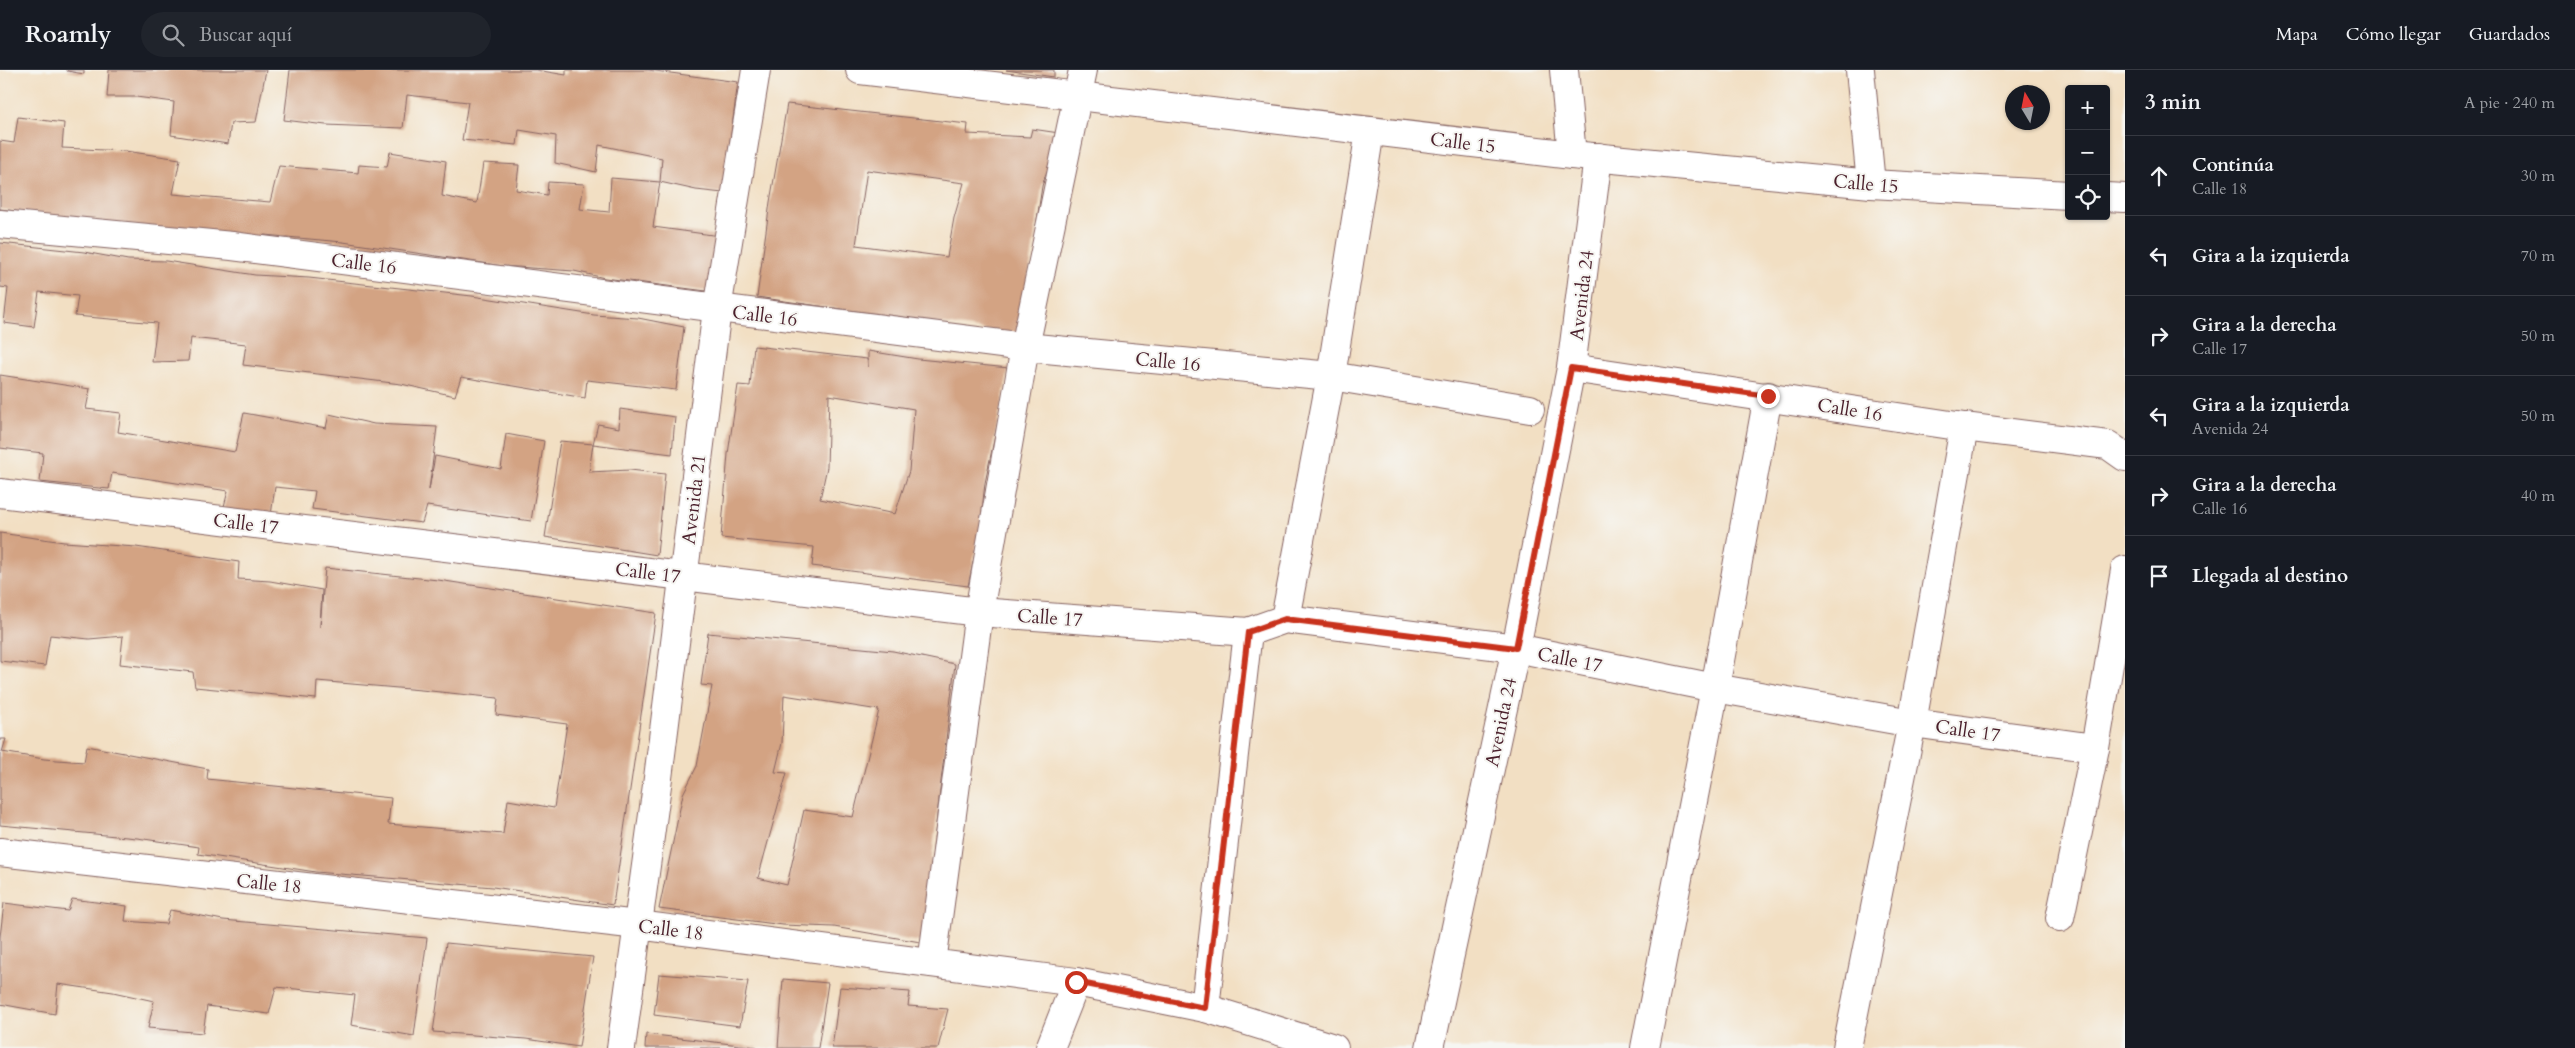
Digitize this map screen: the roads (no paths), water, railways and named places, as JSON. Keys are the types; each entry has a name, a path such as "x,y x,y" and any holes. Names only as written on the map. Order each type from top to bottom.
{"street":[{"name":"Avenida 21","path":"621,1048 717,309 756,70"},
{"name":"Calle 15","path":"860,70 1081,82 1370,131 1585,156 1871,184 2065,195"},
{"name":"Avenida 24","path":"1430,1048 1516,648 1571,368 1585,156 1564,70"},
{"path":"1860,70 1871,184"},
{"path":"932,963 979,612 1025,347 1081,82"},
{"path":"1285,619 1331,376 1370,131"},
{"path":"2110,197 2125,198"},
{"name":"Calle 16","path":"0,224 232,246 1025,347 1331,376 1530,409"},
{"name":"Calle 16","path":"1571,368 1768,396 1964,427 2108,445 2125,457"},
{"path":"1645,1048 1715,688 1768,396"},
{"path":"1847,1048 1912,723 1964,427"},
{"name":"Calle 17","path":"0,493 979,612 1248,632 1285,619 1516,648 1715,688 1912,723 2095,748"},
{"path":"2060,918 2095,748 2125,570"},
{"path":"1205,1008 1248,632"},
{"name":"Calle 18","path":"0,852 638,925 1076,982 1205,1008 1334,1048"},
{"path":"1050,1048 1076,982"}]}
